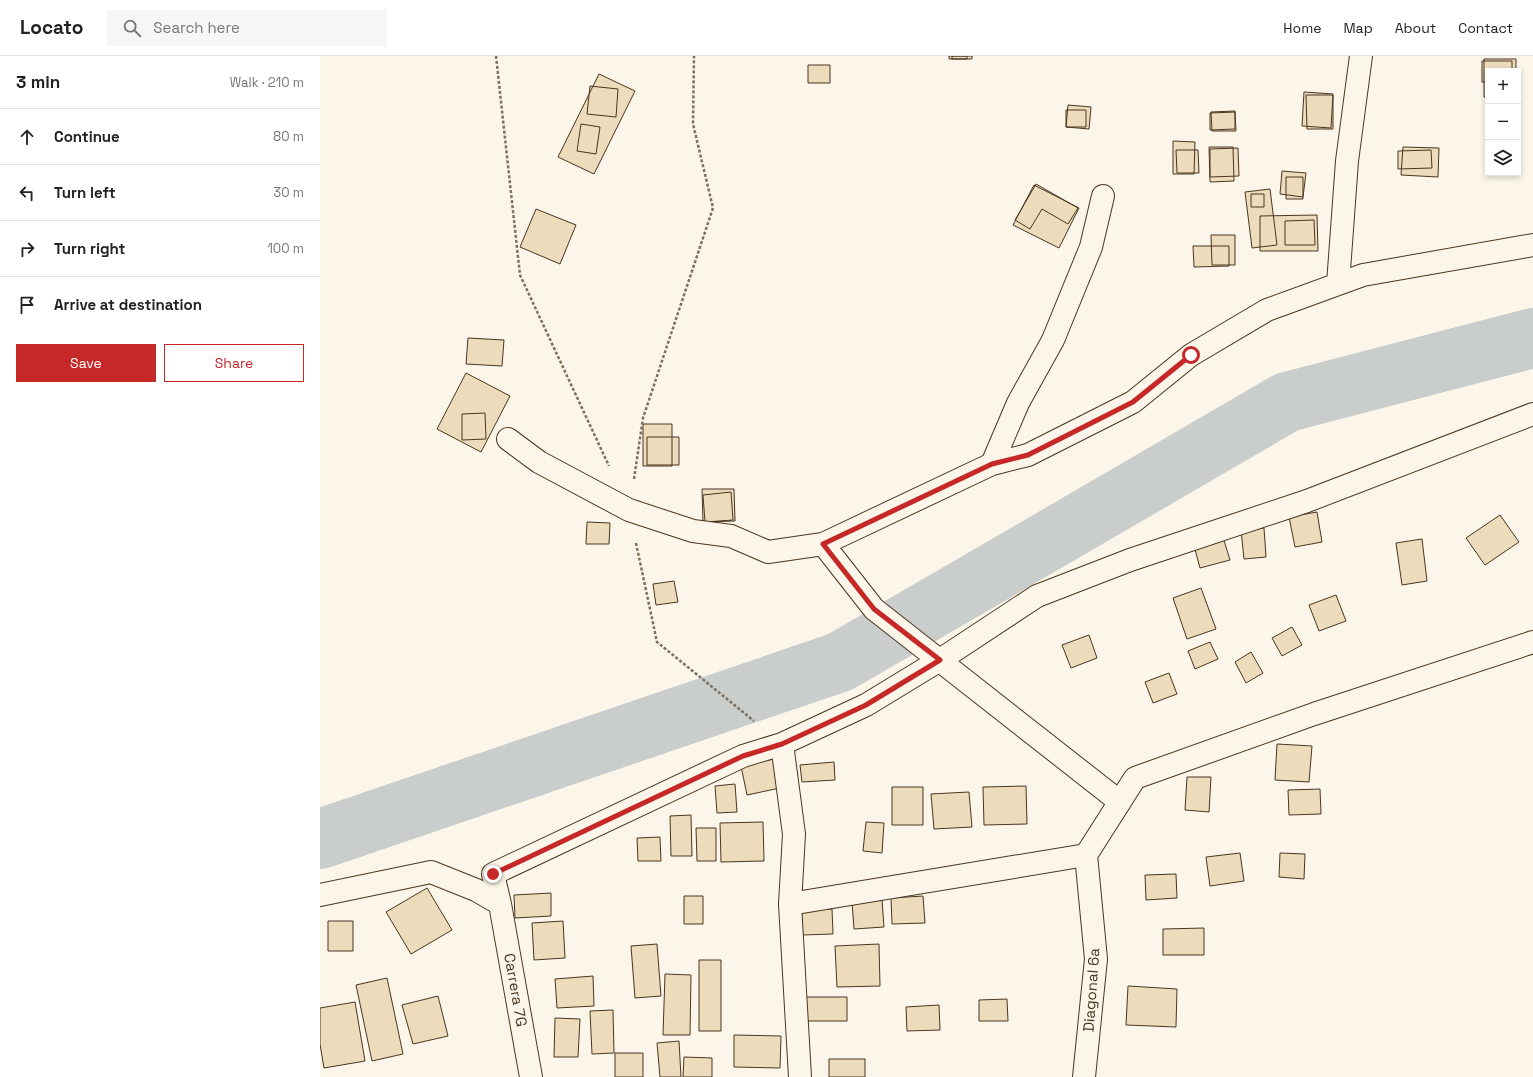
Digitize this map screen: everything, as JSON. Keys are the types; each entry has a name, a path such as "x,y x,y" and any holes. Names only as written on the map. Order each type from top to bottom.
{"street":[{"path":"1338,284 1347,161 1361,56"},
{"path":"992,464 1018,403 1053,340 1091,247 1103,196"},
{"path":"508,439 539,462 629,510 693,531 730,536 768,552 823,544 992,464 1028,455 1133,402 1191,355 1267,310 1363,274 1533,245"},
{"path":"800,1077 790,904 794,834 782,744 866,705 940,660 1037,596 1130,560 1307,501 1533,414"},
{"path":"823,544 874,609 1120,802"},
{"path":"790,904 1086,855 1136,778 1314,714 1533,642"},
{"name":"Carrera 7G","path":"531,1077 500,904 493,874 743,756 782,744"},
{"name":"Diagonal 6a","path":"1084,1077 1096,959 1086,855"},
{"path":"320,895 431,872 476,890 500,904"}],"path":[{"path":"496,56 520,275 609,467"},
{"path":"694,56 694,124 713,208 643,418 629,510 657,642 782,744"}],"building":[{"path":"949,56 972,56 972,59 949,59"},
{"path":"952,56 967,56 967,59 952,59"},
{"path":"1484,59 1516,59 1516,68 1485,68 1484,97"},
{"path":"1482,61 1512,61 1512,68 1485,68 1485,82 1482,82"},
{"path":"808,65 830,65 830,83 808,83"},
{"path":"599,74 635,91 594,174 558,157"},
{"path":"590,86 618,89 616,117 587,114"},
{"path":"1304,92 1333,94 1331,128 1302,126"},
{"path":"1306,95 1333,95 1333,129 1307,129"},
{"path":"1068,105 1091,107 1089,129 1066,127"},
{"path":"1066,110 1086,110 1086,127 1066,127"},
{"path":"1235,111 1236,131 1212,131 1211,112"},
{"path":"1235,112 1235,129 1210,130 1210,113"},
{"path":"581,124 600,127 596,154 577,151"},
{"path":"1173,141 1195,142 1194,174 1173,174"},
{"path":"1209,147 1233,147 1234,181 1210,182"},
{"path":"1403,147 1439,148 1438,177 1401,175"},
{"path":"1238,148 1239,176 1210,177 1210,149"},
{"path":"1176,150 1198,150 1199,173 1177,173"},
{"path":"1431,150 1432,168 1398,169 1398,151"},
{"path":"1282,171 1306,173 1303,197 1280,194"},
{"path":"1286,177 1303,177 1303,199 1286,199"},
{"path":"1036,184 1078,208 1068,224 1042,209 1030,229 1015,220"},
{"path":"1034,185 1079,208 1059,248 1013,225"},
{"path":"1270,189 1277,245 1252,248 1245,192"},
{"path":"1251,194 1264,194 1264,207 1251,207"},
{"path":"536,209 576,225 560,264 520,247"},
{"path":"1317,215 1318,251 1260,251 1260,216"},
{"path":"1314,220 1315,245 1285,245 1285,221"},
{"path":"1211,235 1235,235 1235,265 1212,265"},
{"path":"1193,246 1229,246 1229,266 1194,267"},
{"path":"468,338 504,340 502,366 466,364"},
{"path":"466,373 510,396 481,452 437,429"},
{"path":"485,413 486,439 462,440 462,414"},
{"path":"643,424 672,424 672,466 643,466"},
{"path":"647,437 679,437 679,465 647,465"},
{"path":"702,489 734,489 735,521 703,522"},
{"path":"731,492 733,520 705,522 703,495"},
{"path":"1317,512 1322,542 1295,547 1289,517"},
{"path":"1500,515 1519,542 1485,565 1466,538"},
{"path":"587,522 610,523 609,544 586,544"},
{"path":"1264,528 1266,557 1244,559 1241,530"},
{"path":"1222,534 1230,560 1200,568 1193,542"},
{"path":"1422,539 1427,581 1402,585 1396,543"},
{"path":"674,581 678,602 656,605 653,584"},
{"path":"1201,588 1216,629 1187,639 1173,598"},
{"path":"1336,595 1346,621 1319,631 1309,605"},
{"path":"1292,627 1302,645 1282,656 1272,638"},
{"path":"1089,635 1097,658 1071,668 1062,645"},
{"path":"1210,642 1218,659 1195,669 1188,651"},
{"path":"1251,652 1263,673 1246,683 1235,662"},
{"path":"1169,673 1177,694 1153,703 1145,682"},
{"path":"1277,744 1312,746 1309,782 1275,780"},
{"path":"774,759 780,788 747,795 741,766"},
{"path":"834,762 835,780 802,782 800,765"},
{"path":"1187,777 1211,777 1209,812 1185,810"},
{"path":"735,784 737,812 717,813 715,786"},
{"path":"1026,786 1027,824 984,825 983,787"},
{"path":"892,787 923,787 923,825 892,825"},
{"path":"1320,789 1321,814 1289,815 1288,790"},
{"path":"969,792 972,827 934,829 931,794"},
{"path":"691,815 692,856 671,856 670,816"},
{"path":"763,822 764,861 721,862 720,823"},
{"path":"866,822 884,823 882,853 863,851"},
{"path":"696,828 716,828 716,861 697,861"},
{"path":"660,837 661,861 638,861 637,838"},
{"path":"1240,853 1244,881 1210,886 1206,857"},
{"path":"1280,853 1305,854 1304,879 1279,877"},
{"path":"1176,874 1177,898 1146,900 1145,875"},
{"path":"427,888 452,930 411,954 386,912"},
{"path":"551,893 551,916 515,918 514,895"},
{"path":"684,896 703,896 703,924 684,924"},
{"path":"923,896 925,923 892,924 891,898"},
{"path":"882,900 884,927 854,929 852,902"},
{"path":"832,909 833,934 802,935 801,911"},
{"path":"328,921 353,921 353,951 328,951"},
{"path":"563,921 565,958 534,960 532,923"},
{"path":"1204,928 1204,955 1163,955 1163,929"},
{"path":"657,944 661,996 635,998 631,946"},
{"path":"879,944 880,986 837,987 835,946"},
{"path":"699,960 721,960 721,1031 699,1031"},
{"path":"665,974 691,975 690,1035 663,1035"},
{"path":"593,976 594,1006 557,1008 555,979"},
{"path":"387,978 403,1054 372,1061 356,985"},
{"path":"1128,986 1177,989 1176,1027 1126,1025"},
{"path":"438,996 448,1036 413,1044 402,1005"},
{"path":"806,997 847,997 847,1021 806,1021"},
{"path":"1007,999 1008,1021 979,1021 979,1000"},
{"path":"355,1002 365,1061 324,1068 320,1044 320,1008"},
{"path":"939,1005 940,1030 907,1031 906,1007"},
{"path":"613,1010 614,1053 592,1054 590,1011"},
{"path":"555,1018 580,1019 578,1057 554,1057"},
{"path":"734,1035 781,1036 780,1068 734,1067"},
{"path":"679,1041 681,1077 660,1077 657,1043"},
{"path":"615,1053 643,1053 643,1077 615,1077"},
{"path":"684,1057 712,1058 712,1077 683,1077"},
{"path":"829,1059 865,1059 865,1077 829,1077"}],"waterway":[{"path":"320,839 840,662 1287,402 1533,338"}],"route":[{"path":"493,874 743,756 782,744 866,705 940,660 874,609 823,544 992,464 1028,455 1133,402 1191,355"}]}
